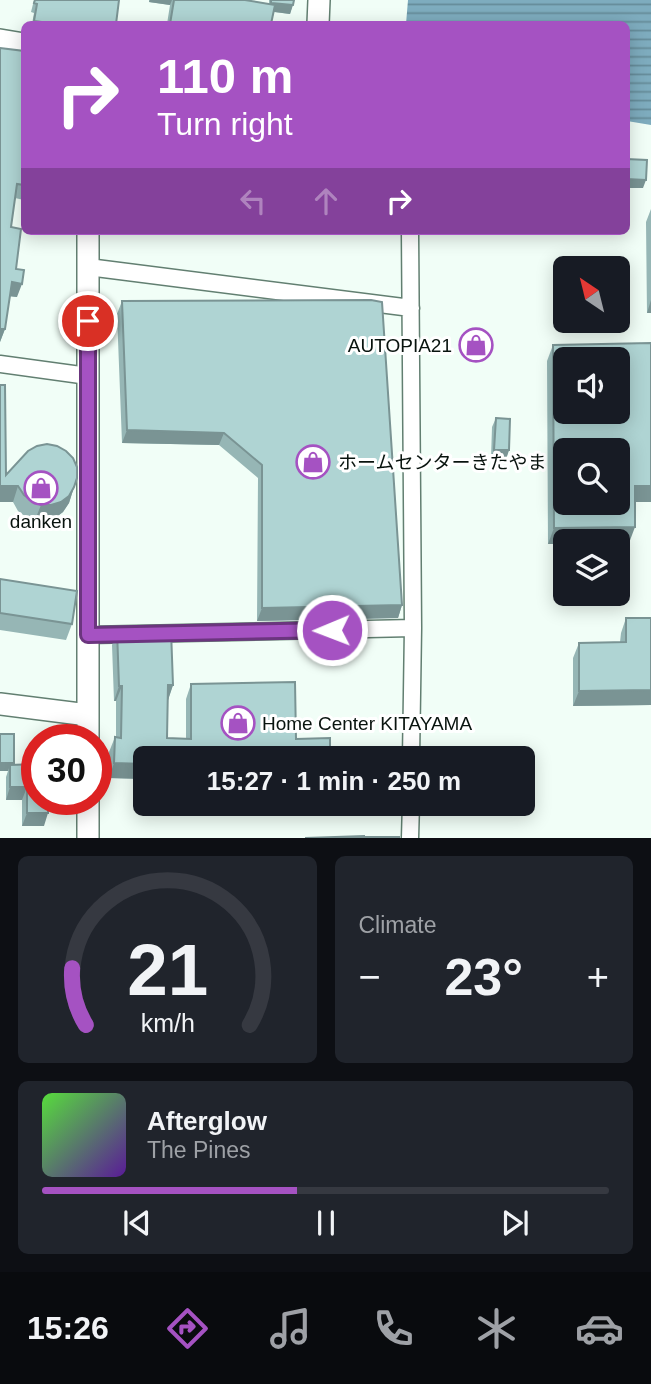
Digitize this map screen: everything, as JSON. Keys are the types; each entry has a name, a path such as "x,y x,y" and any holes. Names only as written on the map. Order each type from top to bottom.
{"street":[{"path":"318,21 319,0"},
{"path":"0,40 21,44"},
{"path":"88,235 88,724"},
{"path":"410,235 411,746"},
{"path":"88,267 411,309"},
{"path":"0,364 88,376"},
{"path":"88,635 413,628"},
{"path":"0,704 88,715"},
{"path":"88,815 88,838"},
{"path":"410,838 411,816"}],"water":[{"path":"408,0 651,0 651,125 630,122 630,21 406,21"}],"building":[{"path":"35,0 119,0 116,21 34,21 37,4 34,3"},
{"path":"174,0 245,0 275,5 272,21 170,21"},
{"path":"271,0 294,0 293,5 271,3"},
{"path":"0,48 21,51 21,185 17,184 11,227 21,229 16,269 24,270 22,284 12,282 5,329 0,329"},
{"path":"630,159 647,160 646,180 630,179"},
{"name":"ホームセンターきたやま","path":"122,301 382,302 402,605 262,608 262,465 224,433 127,430"},
{"path":"651,343 651,486 635,486 635,527 554,528 554,515 630,515 630,438 554,438 553,424 630,424 630,347 553,347"},
{"path":"0,385 5,385 6,475 28,451 47,444 57,446 73,458 77,467 74,487 69,496 61,502 41,505 24,495 18,486 0,486"},
{"path":"496,418 510,419 509,450 494,450"},
{"path":"0,579 77,591 72,624 0,613"},
{"path":"626,618 651,618 651,690 579,691 579,643 626,642"},
{"path":"117,630 171,630 173,685 168,685 167,738 191,739 191,684 295,682 296,739 330,738 330,746 133,746 133,764 114,763 115,737 121,738 122,686 119,686"},
{"path":"0,734 14,734 14,763 0,763"},
{"path":"10,765 21,765 21,787 10,787"},
{"path":"364,836 399,838 305,838"}],"place":[{"name":"AUTOPIA21","path":"476,345"},
{"name":"ホームセンターきたやま","path":"313,462"},
{"name":"danken","path":"41,488"},
{"name":"Home Center KITAYAMA","path":"238,723"}],"route":[{"path":"88,321 88,635 332,630"}]}
